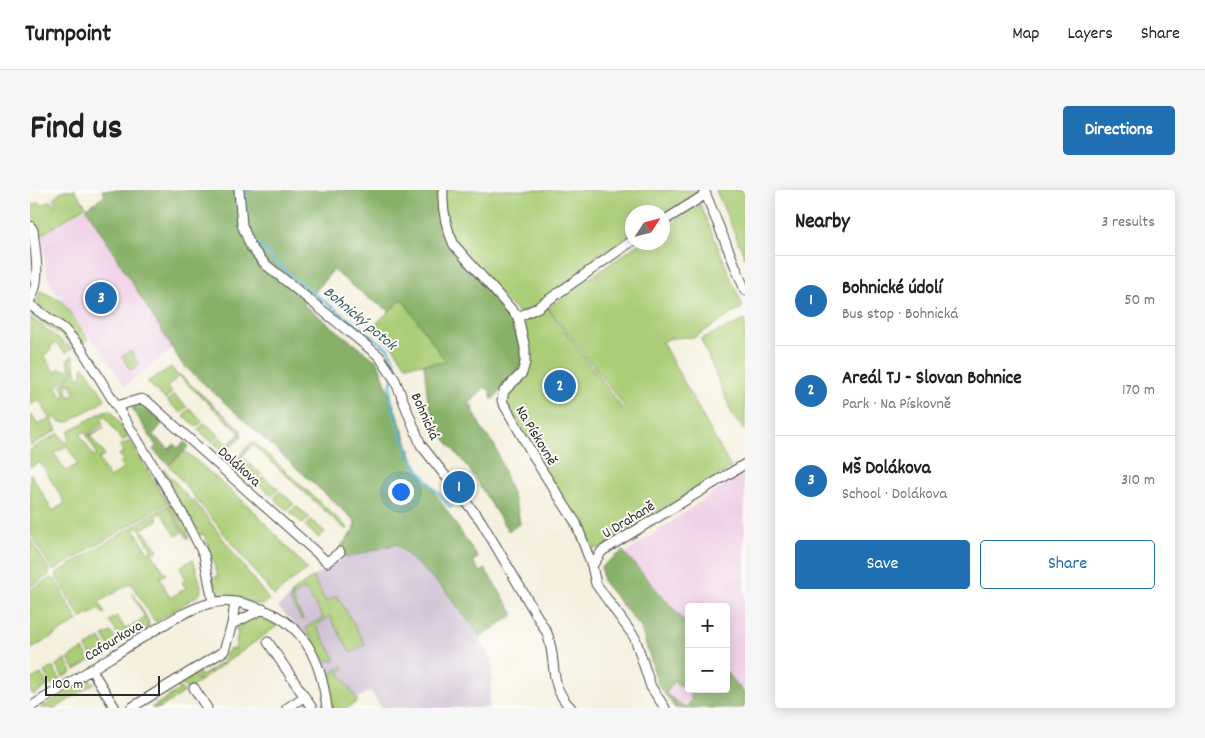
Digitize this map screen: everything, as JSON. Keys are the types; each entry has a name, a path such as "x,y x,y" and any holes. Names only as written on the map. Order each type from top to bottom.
{"street":[{"name":"Bohnická","path":"239,190 242,225 251,247 264,264 379,356 393,376 422,445 481,521 547,633 551,644 556,688 560,698 571,708"},
{"path":"443,190 442,206 449,234 454,245 518,317 537,308 625,246"},
{"path":"670,216 705,192 745,290"},
{"path":"30,226 36,274 36,291 30,300"},
{"path":"30,262 36,274"},
{"path":"30,305 64,329 78,344 117,406 184,516 204,555 213,602 235,602 262,609 284,619 300,634 312,652 321,672 327,708"},
{"name":"Na Pískovně","path":"518,317 526,348 525,363 522,373 504,392 502,401 541,469 567,506 576,523 592,566"},
{"name":"Dolákova","path":"117,406 141,399 148,402 327,562 340,552"},
{"name":"U Drahaně","path":"592,566 602,551 745,464"},
{"path":"592,566 596,584 635,638 651,687 665,708"},
{"name":"Cafourkova","path":"30,707 168,623 213,602"},
{"path":"131,708 224,651 232,624 235,602"},
{"path":"232,624 262,609"},
{"path":"268,642 312,708"},
{"path":"91,670 115,708"},
{"path":"194,688 207,708"},
{"path":"287,708 304,697"}],"shaded area":[{"path":"86,208 172,349 125,386 101,350 76,321 62,301 62,296 57,294 47,277 41,235"},
{"path":"745,471 745,708 685,708 665,694 668,689 651,635 607,566"},
{"path":"389,544 396,544 444,589 481,637 480,640 493,659 489,708 382,708 370,691 349,703 328,684 322,661 305,634 278,607 310,578 345,558"}],"green space":[{"path":"64,190 75,190 86,206 41,235 30,212 30,201 33,205 39,202 41,205 51,201 54,205 56,204 53,198"},
{"path":"102,190 440,190 447,227 464,260 516,321 523,347 522,368 492,400 490,391 485,387 470,403 483,431 495,446 518,511 520,524 508,531 469,469 441,434 428,402 424,364 446,362 402,299 390,311 371,300 333,270 304,305 378,362 414,461 478,558 473,561 480,572 485,569 514,614 481,637 444,589 396,544 345,558 340,547 354,530 355,521 182,364 86,208 105,196"},
{"path":"440,190 695,190 696,195 670,213 670,205 625,205 625,244 525,311 517,312 464,260 447,227"},
{"path":"716,190 745,190 745,258"},
{"path":"700,204 743,307 695,337 671,338 662,342 731,468 601,548 585,549 539,460 542,458 540,455 537,456 505,403 509,393 525,375 530,366 530,354 524,323 545,305 623,409 625,407 548,307 630,250 670,250 670,223"},
{"path":"40,291 62,301 88,339 84,343 73,331 39,307 37,301"},
{"path":"402,298 447,363 406,365 376,324"},
{"path":"30,310 64,334 81,355 62,336 30,314"},
{"path":"30,317 72,349 65,353 56,343 44,355 54,372 62,368 64,371 70,367 67,361 72,355 74,365 71,374 56,387 62,397 66,394 61,386 65,382 69,397 74,394 72,384 69,386 66,381 73,373 75,366 78,378 82,376 82,368 84,366 105,399 71,422 60,422 54,417 51,419 57,430 30,446 30,413 38,425 50,418 39,400 30,405"},
{"path":"745,320 745,431 734,418 701,339"},
{"path":"131,351 139,365 130,370 122,356"},
{"path":"171,367 178,376 180,375 242,431 240,433 179,376 167,387 172,393 165,399 147,382"},
{"path":"174,395 187,407 181,413 167,401"},
{"path":"138,403 143,404 164,421 153,435 169,449 174,444 178,448 184,442 189,446 169,465 153,450 156,446 132,408"},
{"path":"189,409 203,421 196,427 183,415"},
{"path":"111,410 128,437 122,441 105,416 101,419 103,424 86,435 84,432 80,434 94,457 97,454 87,436 104,427 90,436 105,455 99,459 109,478 123,469 120,463 123,461 119,455 123,452 120,446 130,441 167,503 53,571 30,533 30,473 53,511 65,503 40,462 30,467 30,450 59,433 65,443 69,441 68,432 104,411","holes":["67,446 78,464 66,471 54,453"]},
{"path":"205,423 219,435 212,442 198,429"},
{"path":"240,433 242,436 224,453 214,443 220,437 228,445"},
{"path":"251,443 255,443 348,528 346,530 253,445 242,456 247,461 240,468 233,462"},
{"path":"185,451 253,510 307,569 274,596 169,465"},
{"path":"248,463 262,475 255,481 242,469"},
{"path":"150,468 188,530 189,538 187,538"},
{"path":"164,469 191,501 193,499 269,600 263,605 218,595 212,578 218,576 204,534 198,536 163,471"},
{"path":"264,477 278,489 272,496 258,483"},
{"path":"280,491 294,504 287,510 274,498"},
{"path":"168,505 182,532 176,536 162,513 156,516 158,520 140,530 138,527 134,529 148,552 152,550 141,532 143,531 158,550 152,554 166,574 160,578 170,598 186,588 182,582 186,580 180,567 193,559 201,586 200,594 156,622 131,583 99,602 105,614 99,610 81,618 56,577 57,573"},
{"path":"296,506 310,518 303,524 290,512"},
{"path":"311,520 325,532 319,538 305,526"},
{"path":"30,538 49,570 49,575 30,587"},
{"path":"623,551 685,622 685,683 681,686 674,682 666,694 686,708 675,708 658,685 641,628 603,582 601,567"},
{"path":"313,577 326,602 337,596 365,644 351,653 329,616 316,626 336,660 330,661 321,655 306,628 323,617 305,589 293,596 302,620 290,601 292,592"},
{"path":"50,578 55,580 78,621 30,650 30,590"},
{"path":"132,592 148,620 149,626 122,642 109,621 117,616 125,629 145,618"},
{"path":"261,613 280,624 200,681 196,673 198,671 202,676 226,659 224,656 230,649 235,650 238,632 235,628"},
{"path":"111,632 118,643 111,649 103,636"},
{"path":"100,638 108,651 93,660 86,647"},
{"path":"83,649 90,661 75,670 68,658"},
{"path":"65,659 72,672 63,677 56,665"},
{"path":"343,666 344,669 339,672 358,701 347,708 329,708 327,681 333,672"},
{"path":"53,667 60,679 51,685 44,672"},
{"path":"41,674 48,686 33,695 30,690 30,680"},
{"path":"194,674 199,682 188,690 179,683"},
{"path":"730,676 745,694 745,708 686,708 692,699 690,697 692,693 730,693"},
{"path":"87,679 95,683 56,708 40,708"},
{"path":"177,686 185,692 160,708 151,708 179,690"}],"waterway":[{"name":"Bohnický potok","path":"246,190 246,208"},
{"name":"Bohnický potok","path":"247,211 249,231 256,242 289,274 387,348 395,364 394,375"},
{"name":"Bohnický potok","path":"392,380 391,398 406,448 415,465 451,508"}],"place":[{"name":"MŠ Dolákova","path":"101,298"},
{"name":"Areál TJ - Slovan Bohnice","path":"560,386"},
{"name":"Bohnické údolí","path":"459,487"}]}
